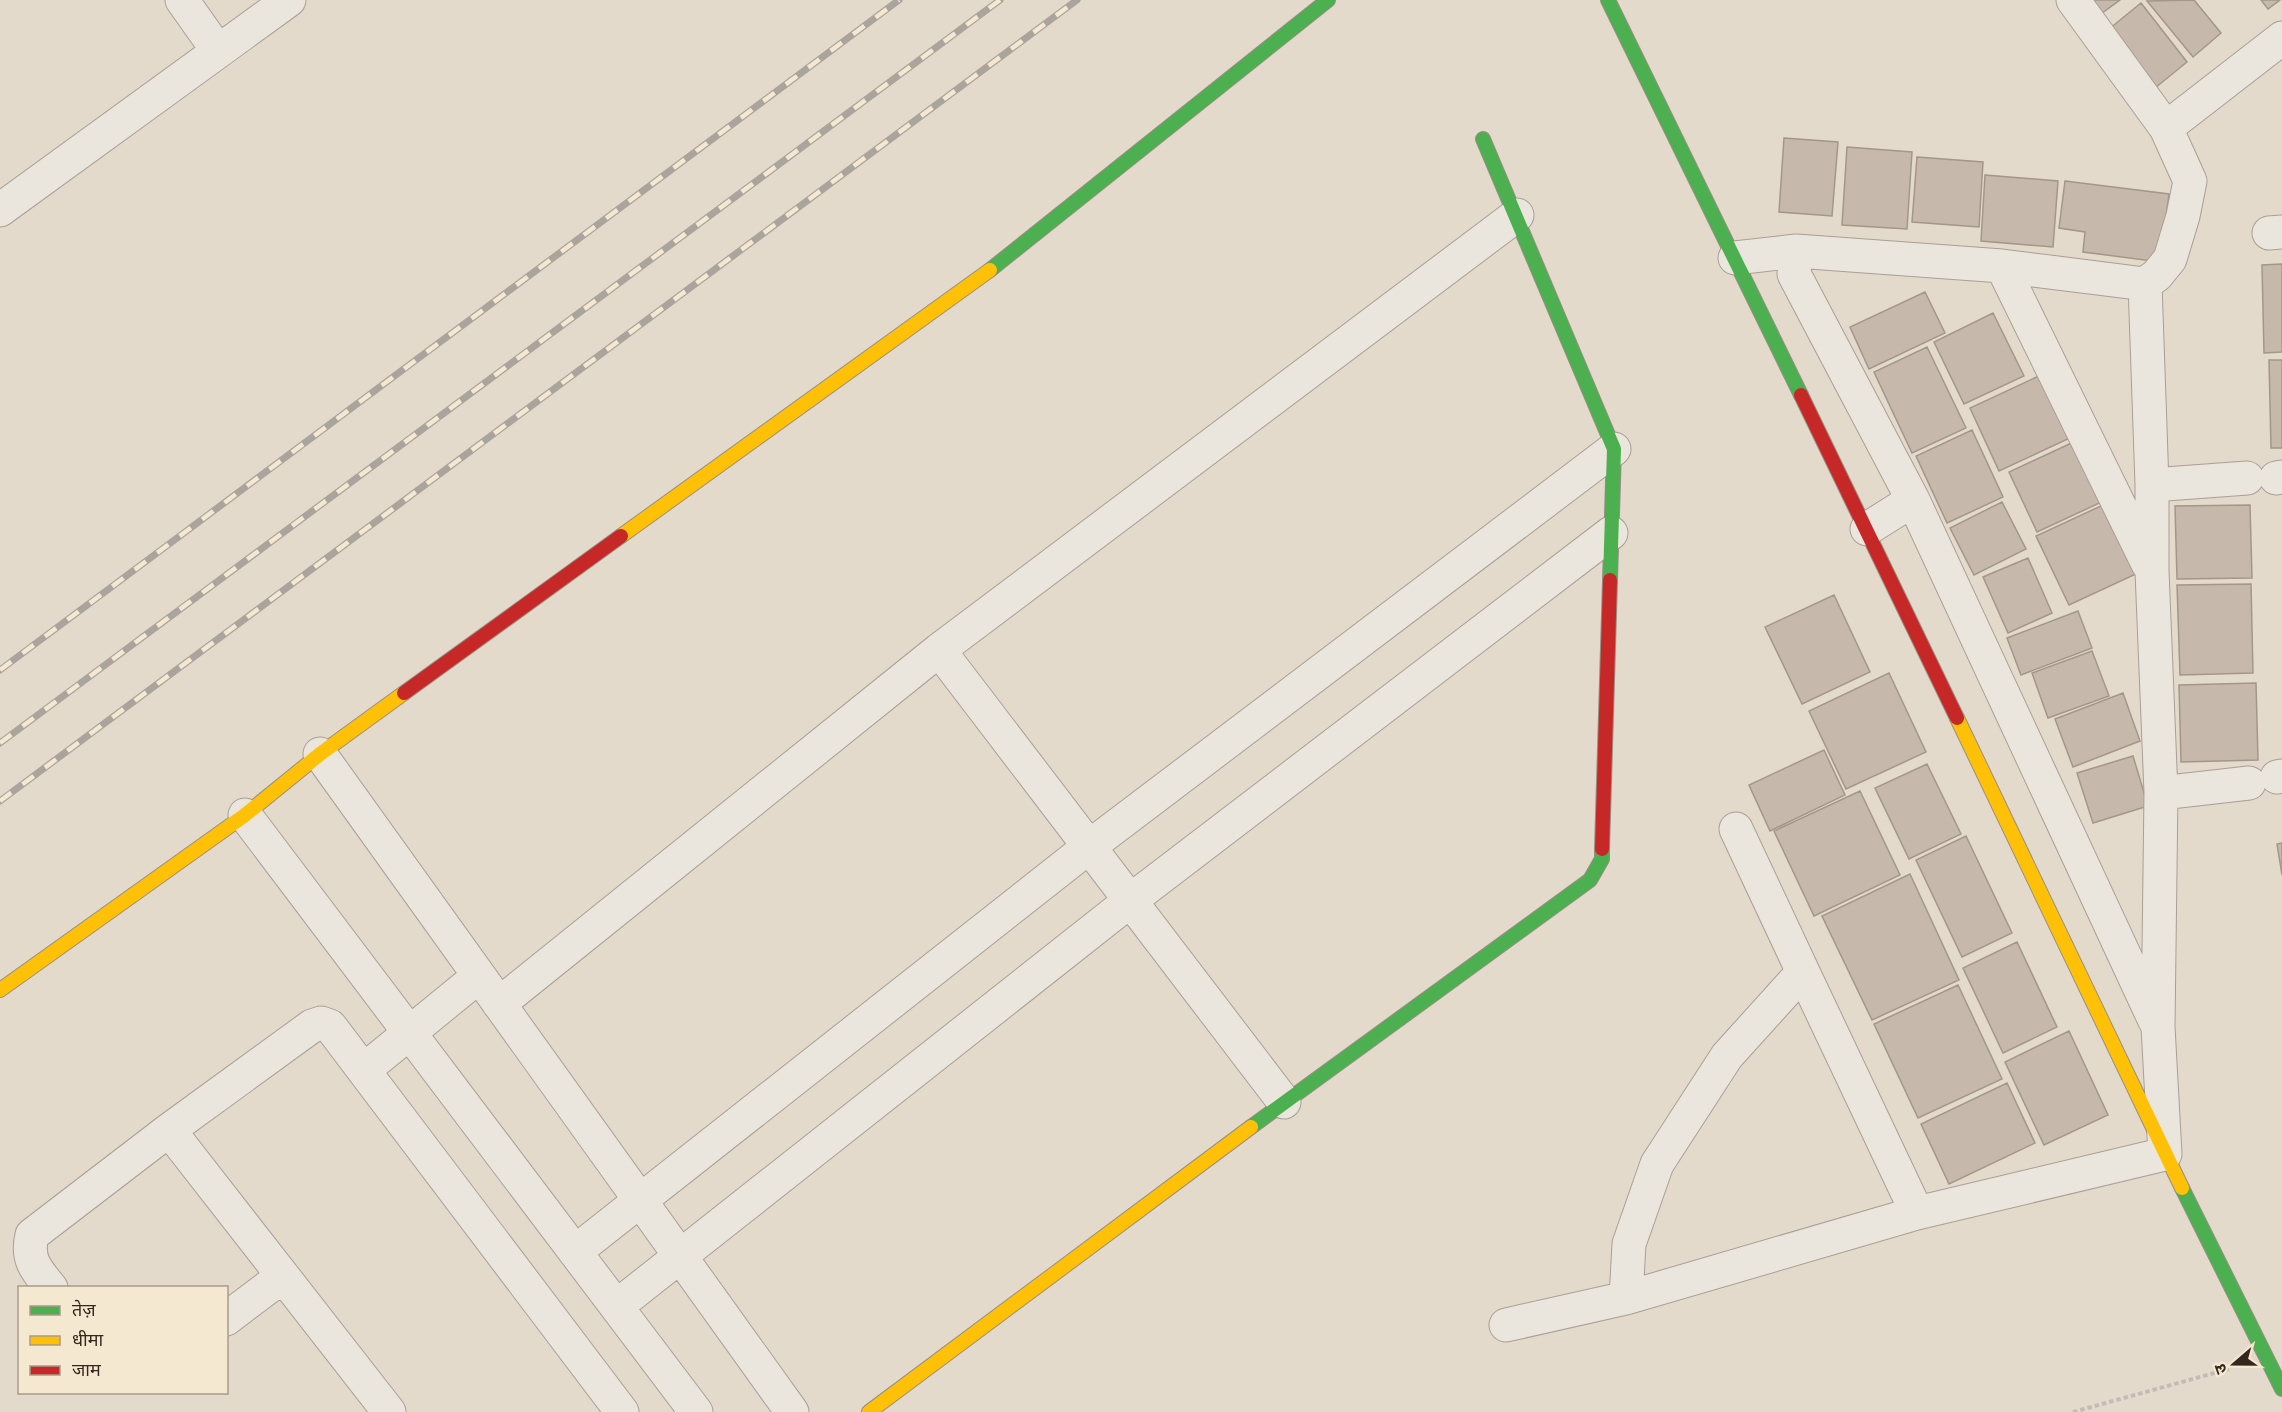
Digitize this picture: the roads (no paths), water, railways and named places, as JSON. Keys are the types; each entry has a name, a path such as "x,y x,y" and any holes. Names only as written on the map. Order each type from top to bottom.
{"street":[{"path":"182,0 218,51"},
{"path":"0,210 289,0"},
{"path":"0,990 245,815 320,754 1025,245 1328,0"},
{"path":"1608,0 1868,529 2165,1154 2282,1389"},
{"path":"2073,0 2166,128 2190,181 2183,216 2170,259 2145,284 2152,485 2152,571 2161,793 2158,1028 2165,1154"},
{"path":"2166,128 2282,38"},
{"path":"869,1412 1284,1102 1590,880 1602,858 1614,449 1483,139"},
{"path":"499,1004 939,650 1517,215"},
{"path":"1735,258 1796,251 2002,266 2145,284"},
{"path":"1796,251 1794,274 1913,500 2158,1028"},
{"path":"2002,266 2152,571"},
{"path":"576,1251 639,1199 1090,846 1614,449"},
{"path":"2152,485 2268,478"},
{"path":"1868,529 1913,500"},
{"path":"617,1306 679,1254 1131,900 1611,533"},
{"path":"939,650 1284,1102"},
{"path":"320,754 792,1412"},
{"path":"2161,793 2269,779"},
{"path":"245,815 696,1412"},
{"path":"1736,829 1917,1213"},
{"path":"1626,1298 1629,1244 1657,1164 1727,1056 1803,972"},
{"path":"364,1070 479,976"},
{"path":"50,1286 33,1266 30,1257 32,1235 169,1130 312,1026 321,1023 330,1026 622,1412"},
{"path":"169,1130 389,1412"},
{"path":"1506,1324 1626,1298 1917,1213 2165,1154"},
{"path":"228,1317 283,1275"}],"railway":[{"path":"0,670 899,0"},
{"path":"0,743 1000,0"},
{"path":"0,801 1077,0"}]}
